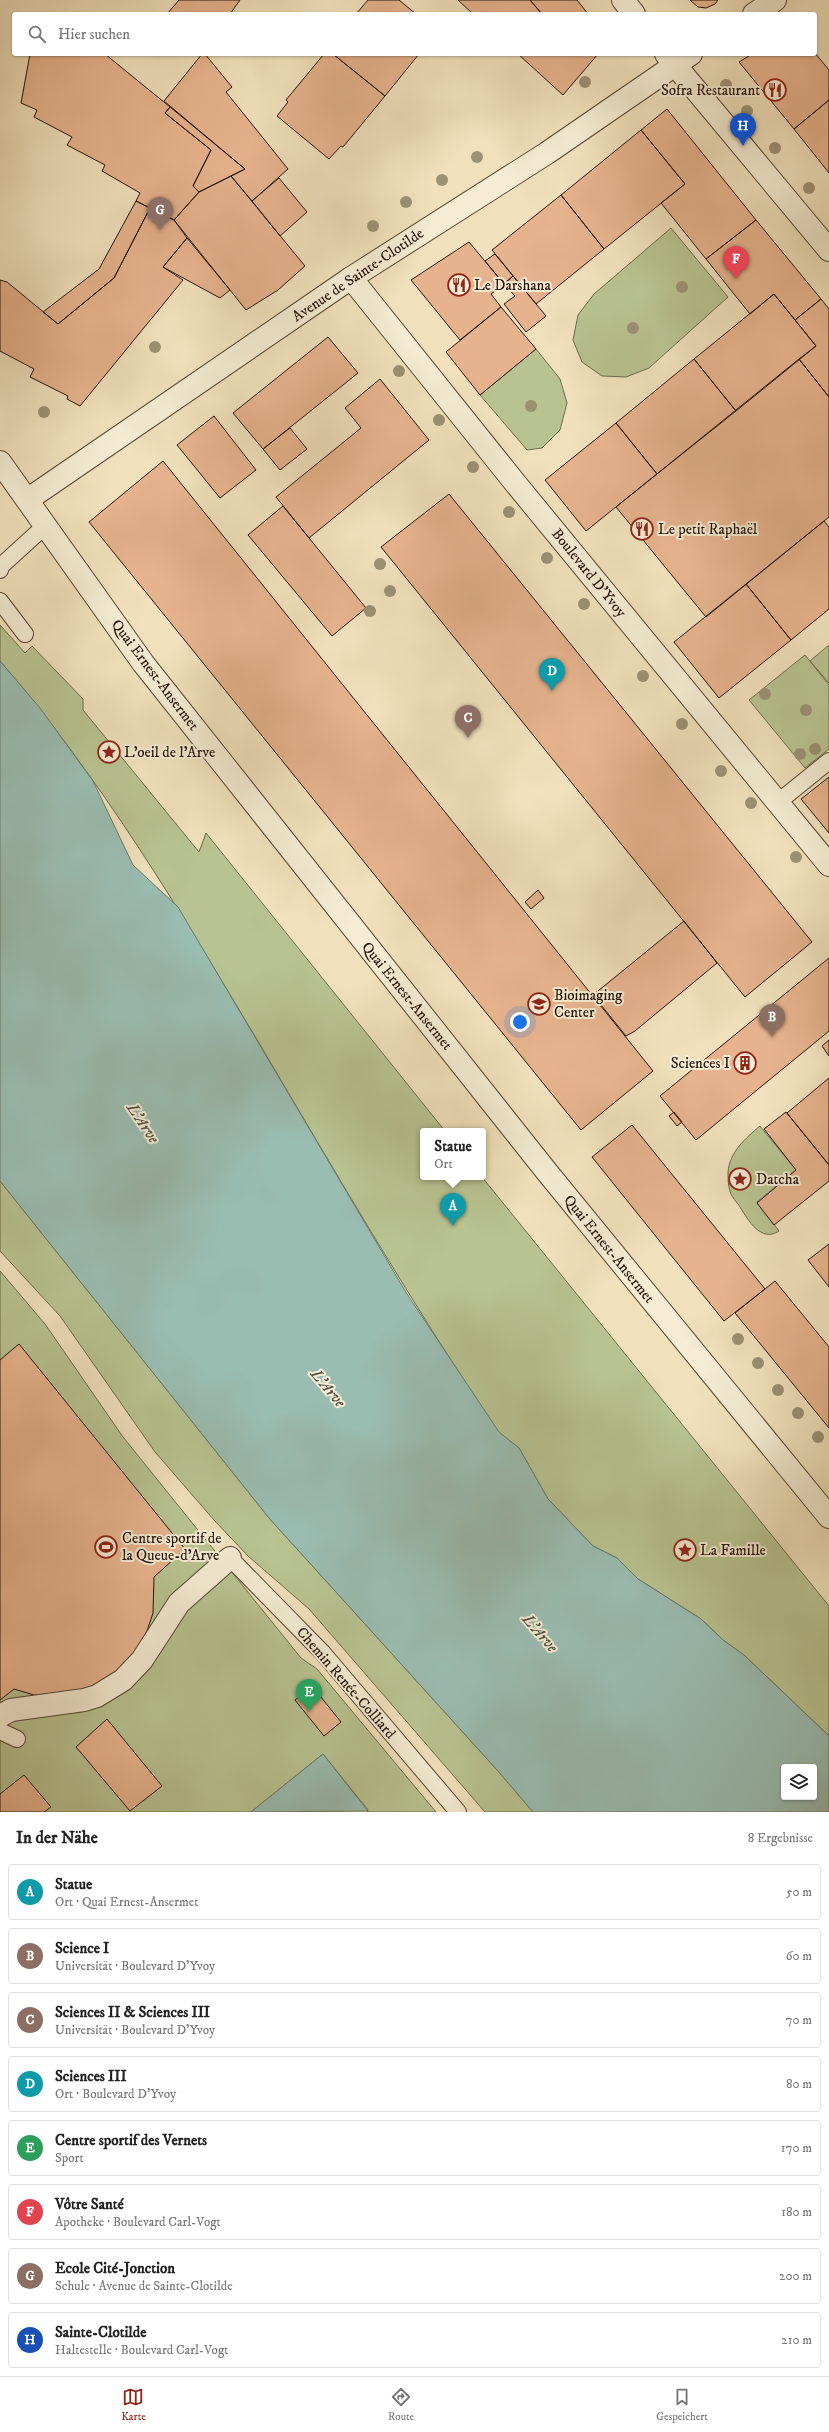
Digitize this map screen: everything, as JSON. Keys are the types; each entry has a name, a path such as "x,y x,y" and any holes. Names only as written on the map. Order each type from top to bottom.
{"street":[{"path":"623,0 632,12"},
{"path":"757,12 775,0"},
{"path":"677,58 829,250"},
{"name":"Avenue de Sainte-Clotilde","path":"27,500 351,278 547,153 677,58"},
{"name":"Boulevard D'Yvoy","path":"351,278 829,865"},
{"name":"Quai Ernest-Ansermet","path":"0,462 143,663 547,1172 829,1517"},
{"path":"0,1716 11,1710 84,1700 97,1696 123,1680 142,1660 179,1602 230,1558"}],"lane":[{"path":"0,570 1,566 45,526"},
{"path":"0,601 25,634"},
{"path":"777,803 829,761"},
{"name":"Chemin Renée-Colliard","path":"230,1558 322,1652 458,1812"},
{"path":"0,1731 18,1739"}],"green space":[{"path":"671,228 728,297 649,368 626,377 602,376 582,362 573,340 578,315 594,294"},
{"path":"536,349 560,379 567,403 560,430 542,448 527,450 480,395"},
{"path":"0,625 25,653 32,646 83,699 83,710 199,852 206,833 443,1128 420,1128 420,1180 484,1180 829,1606 829,1736 744,1655 723,1640 701,1619 638,1579 617,1558 593,1546 548,1499 519,1448 499,1433 436,1337 376,1240 199,944 138,846 72,751 0,661"},
{"path":"829,645 829,683 810,661"},
{"path":"805,655 829,685 829,749 805,768 749,700"},
{"path":"760,1126 796,1170 757,1202 779,1231 772,1234 761,1232 751,1223 732,1195 728,1184 728,1173 731,1158 739,1146"},
{"path":"0,1181 269,1518 498,1771 533,1812 485,1812 309,1609 248,1556 214,1520 155,1452 60,1316 0,1251"},
{"name":"Centre sportif de la Queue-d'Arve","path":"0,1271 45,1324 123,1437 301,1658 317,1669 436,1812 367,1812 368,1810 323,1754 251,1812 0,1812"}],"water":[{"name":"L'Arve","path":"0,661 40,708 93,781 133,865 178,907 407,1294 499,1432 519,1448 548,1499 593,1546 617,1558 638,1579 701,1619 723,1640 744,1655 829,1736 829,1812 533,1812 498,1771 269,1518 0,1181"},
{"path":"323,1754 368,1811 251,1812"}],"building":[{"path":"179,0 240,0 231,12 169,12"},
{"path":"368,0 399,0 414,12 358,12"},
{"path":"458,0 530,0 540,12 471,12"},
{"path":"530,0 577,0 586,12 540,12"},
{"path":"690,0 718,0 715,4 706,8 698,7"},
{"path":"817,55 829,70 829,100 794,129 739,62 749,56"},
{"path":"30,56 107,56 170,107 165,113 211,150 193,186 199,192 174,220 136,201 140,193 102,171 105,165 67,145 72,137 34,117 37,110 21,103"},
{"path":"200,56 207,56 232,87 226,92 288,169 252,201 231,176 245,169 164,101"},
{"path":"322,56 335,56 385,96 343,147 341,146 329,159 277,116 288,102 286,100"},
{"path":"335,56 417,56 385,96"},
{"path":"520,56 596,56 563,95"},
{"path":"829,100 829,173 794,129"},
{"path":"170,107 245,169 199,192 193,186 211,150 165,113"},
{"path":"667,109 756,220 706,259 661,203 685,184 641,130"},
{"path":"641,130 685,184 604,249 561,195"},
{"path":"231,176 305,266 278,290 246,310 174,220 199,192"},
{"path":"279,178 307,212 280,236 252,201"},
{"path":"561,195 604,249 536,304 492,250"},
{"path":"136,201 150,208 114,278 58,324 43,312 99,269"},
{"path":"150,208 174,220 187,238 163,267 183,280 80,406 67,399 68,396 30,377 34,369 0,351 0,280 7,282 58,324 114,278"},
{"path":"756,220 821,299 795,320 774,294 750,314 706,259"},
{"path":"187,238 230,290 220,298 163,267"},
{"path":"469,242 504,284 491,294 501,307 460,340 411,280"},
{"path":"495,254 513,276 504,284 485,261"},
{"path":"513,276 546,316 526,332 504,304 515,296 504,284"},
{"path":"774,294 816,346 736,411 694,359"},
{"path":"821,299 829,309 829,397 799,359 816,346 795,320"},
{"path":"501,307 536,349 480,395 446,352"},
{"path":"328,337 358,373 263,449 233,413"},
{"path":"694,359 736,411 657,474 616,423"},
{"path":"799,359 829,397 829,517 706,617 616,507"},
{"path":"380,379 429,440 309,538 276,497 361,428 345,408"},
{"path":"214,416 256,470 220,498 177,445"},
{"path":"616,423 657,474 586,531 545,480"},
{"path":"290,428 307,449 280,470 263,449"},
{"path":"163,461 653,1071 581,1130 89,522"},
{"path":"449,494 812,942 745,997 381,547"},
{"path":"283,506 366,608 332,636 248,535"},
{"path":"824,521 829,527 829,609 791,640 746,584"},
{"path":"746,584 791,640 719,698 674,642"},
{"path":"829,777 829,833 801,799"},
{"path":"538,890 544,898 531,909 525,902"},
{"path":"684,921 717,963 635,1031 626,1036 593,995"},
{"name":"Sciences I","path":"829,958 829,1031 696,1140 660,1096"},
{"path":"829,1040 829,1056 822,1046"},
{"path":"829,1078 829,1165 787,1113"},
{"path":"674,1112 682,1122 677,1126 669,1116"},
{"path":"786,1112 829,1165 829,1181 774,1225 757,1203 796,1170 764,1129"},
{"path":"632,1125 765,1289 724,1321 592,1157"},
{"path":"829,1244 829,1287 808,1260"},
{"path":"775,1281 829,1347 829,1428 735,1313"},
{"path":"19,1344 185,1549 154,1577 153,1613 147,1631 140,1645 127,1663 114,1675 96,1687 55,1697 34,1695 14,1689 0,1700 0,1360"},
{"path":"312,1686 341,1722 324,1736 295,1700"},
{"path":"107,1719 162,1786 130,1811 76,1747"},
{"path":"24,1775 51,1807 44,1812 0,1812 0,1794"}],"place":[{"name":"Sofra Restaurant","path":"775,90"},
{"name":"Sainte-Clotilde","path":"743,146"},
{"name":"Ecole Cité-Jonction","path":"160,230"},
{"name":"Vôtre Santé","path":"736,279"},
{"name":"Le Darshana","path":"459,285"},
{"name":"Le petit Raphaël","path":"642,529"},
{"name":"Sciences III","path":"552,691"},
{"name":"Sciences II & Sciences III","path":"468,738"},
{"name":"L'oeil de l'Arve","path":"109,752"},
{"name":"Bioimaging Center","path":"539,1004"},
{"name":"Science I","path":"772,1037"},
{"name":"Sciences I","path":"745,1063"},
{"name":"Datcha","path":"740,1179"},
{"name":"Statue","path":"453,1226"},
{"name":"Centre sportif de la Queue-d'Arve","path":"106,1547"},
{"name":"La Famille","path":"685,1550"},
{"name":"Centre sportif des Vernets","path":"309,1712"}]}
